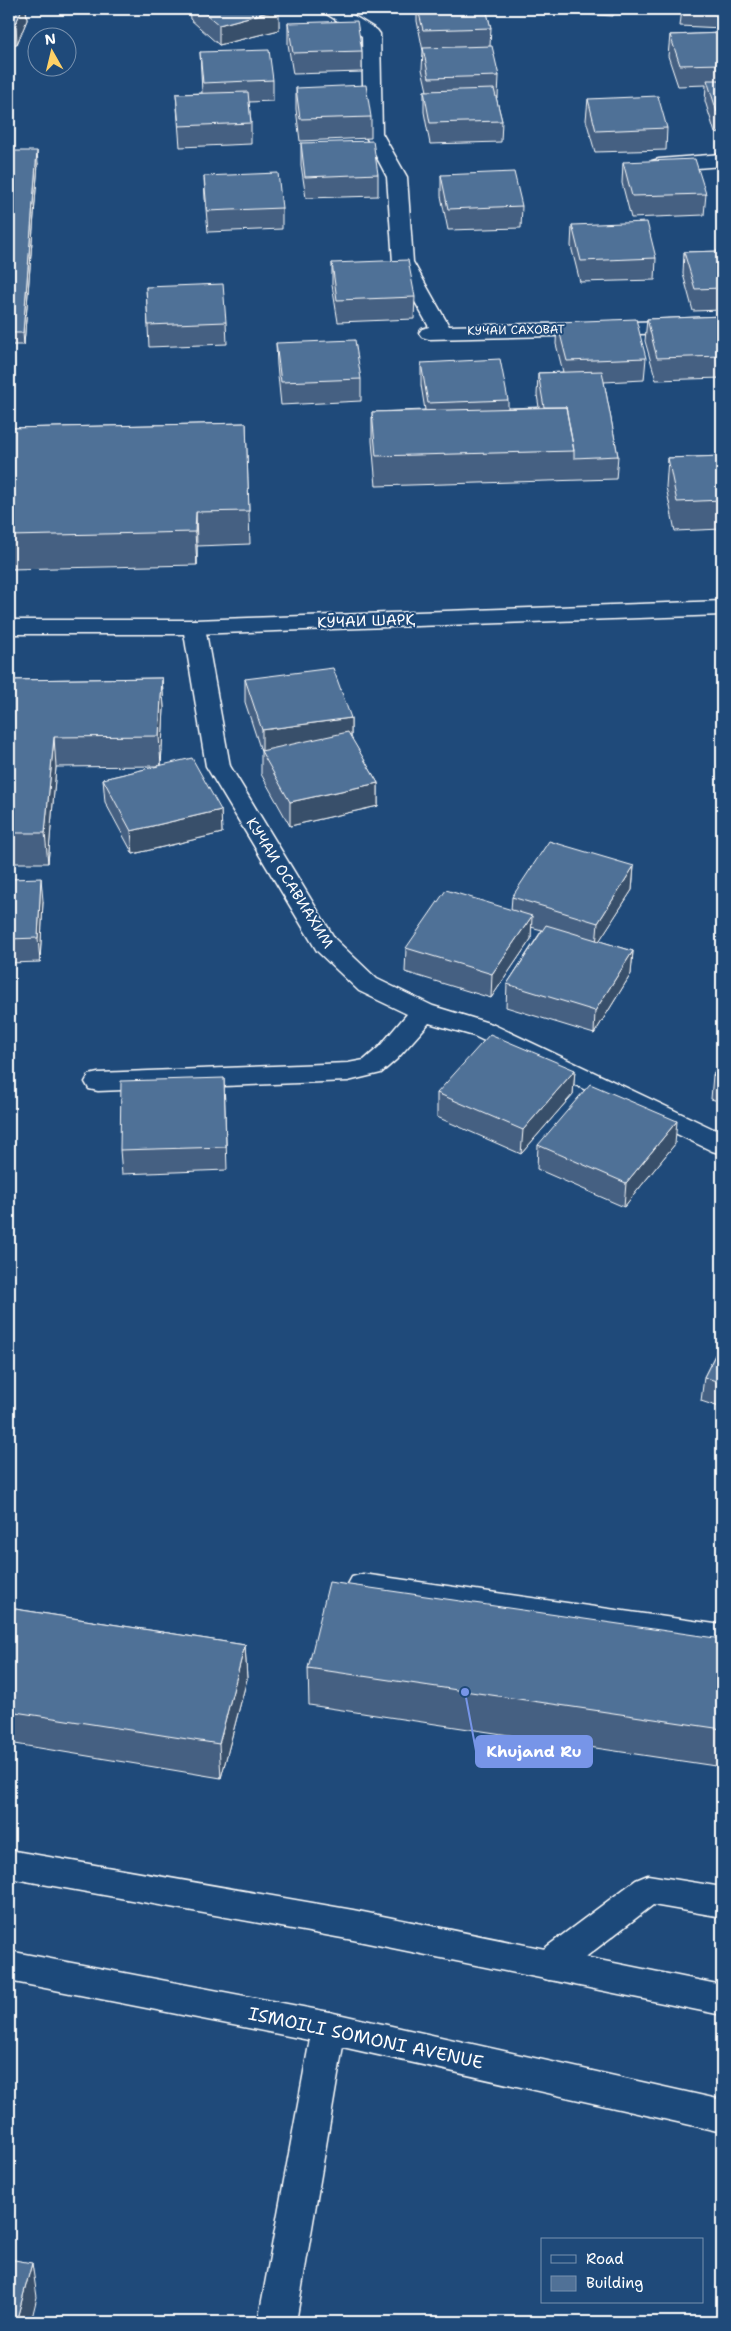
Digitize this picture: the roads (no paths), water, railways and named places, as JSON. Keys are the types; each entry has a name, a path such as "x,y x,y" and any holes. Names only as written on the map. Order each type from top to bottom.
{"street":[{"name":"КУЧАИ САХОВАТ","path":"331,9 371,34 373,133 397,177 404,262 436,332 722,326"},
{"path":"655,165 722,160"},
{"name":"КӮЧАИ ШАРҚ","path":"9,627 194,627 722,608"},
{"name":"КУЧАИ ОСАВИАХИМ","path":"194,627 218,766 326,945 368,984 424,1012 483,1030 722,1144"},
{"path":"98,1082 348,1072 372,1067 388,1053 424,1012"},
{"path":"363,1586 722,1638"},
{"path":"9,1864 353,1925 722,2000"},
{"path":"549,1965 648,1890 722,1902"},
{"name":"ISMOILI SOMONI AVENUE","path":"9,1966 329,2028 722,2116"},
{"path":"277,2322 329,2028"}],"place":[{"name":"Khujand Ru","path":"465,1692"}]}
